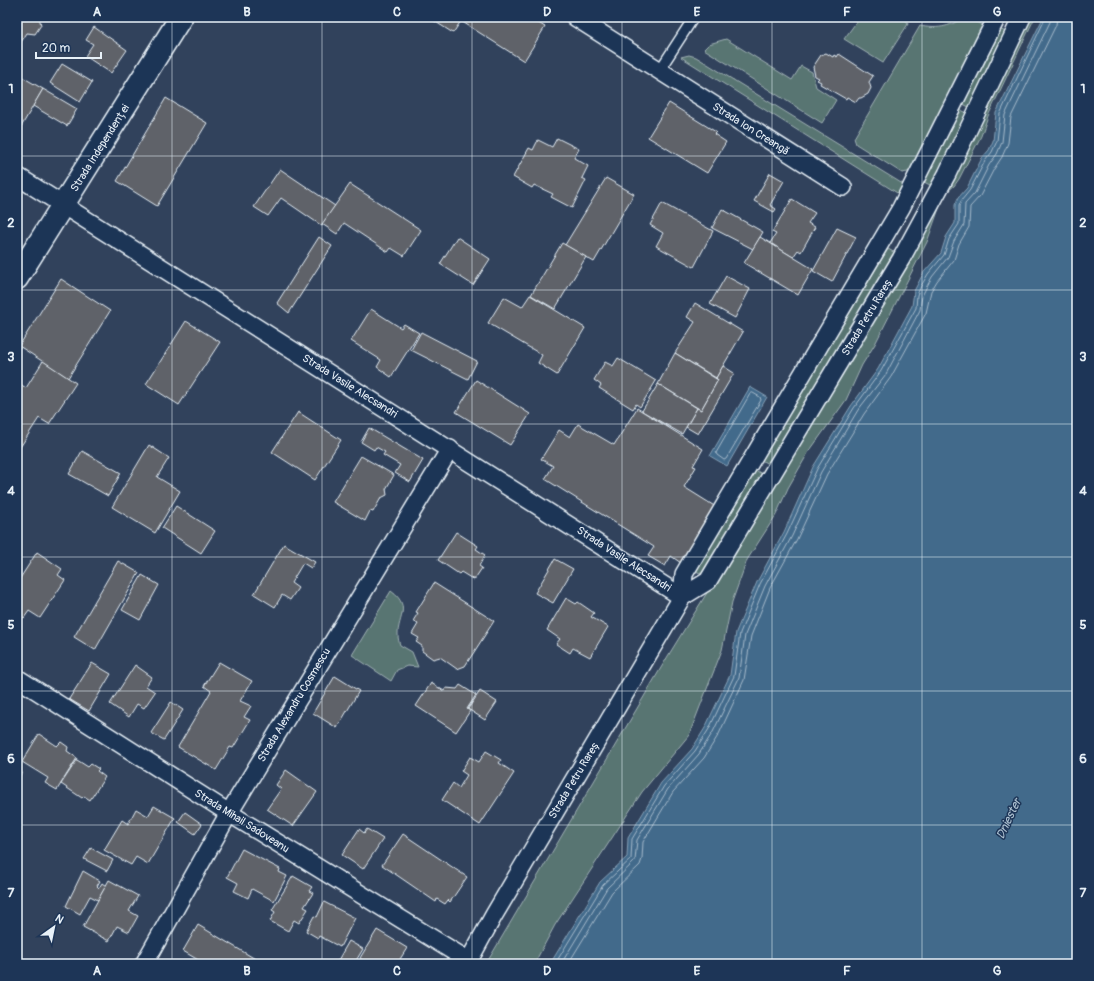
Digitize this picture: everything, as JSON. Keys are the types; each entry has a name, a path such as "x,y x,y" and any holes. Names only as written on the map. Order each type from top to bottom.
{"main road":[{"name":"Strada Independenței","path":"17,278 64,206 182,17"}],"street":[{"name":"Strada Ion Creangă","path":"575,17 843,186"},
{"name":"Strada Petru Rareș","path":"468,963 494,915 682,597 684,574 901,208 998,17"},
{"name":"Strada Petru Rareș","path":"682,597 708,581 901,260 947,174 1022,17"},
{"name":"Strada Vasile Alecsandri","path":"17,176 682,597"},
{"name":"Strada Alexandru Cosmescu","path":"144,964 229,813 450,449"},
{"name":"Strada Mihail Sadoveanu","path":"17,678 468,963"}],"lane":[{"path":"659,70 694,17"}],"green space":[{"path":"860,17 905,17 908,24 883,63 844,39"},
{"path":"963,17 986,26 913,171 902,173 856,144 854,138 920,26 942,27 958,21"},
{"path":"1030,17 1035,17 988,116 981,136 959,179 949,190 941,203 927,242 875,344 862,365 846,400 808,453 788,488 776,515 747,560 732,602 722,650 689,735 642,792 555,925 534,964 486,964 668,656 774,484"},
{"path":"1000,29 1007,33 971,108 963,104"},
{"path":"726,39 792,80 801,66 812,72 816,87 836,100 822,123 704,49 709,44"},
{"path":"689,55 696,57 906,186 902,196 681,57"},
{"path":"959,109 969,114 934,187 924,182"},
{"path":"888,249 899,255 772,466 761,460"},
{"path":"755,470 766,476 706,576 694,570"},
{"path":"391,591 402,604 402,616 398,629 400,645 412,652 418,667 407,666 397,670 391,681 352,655"}],"water":[{"name":"Dniester","path":"1077,17 1077,964 550,964 600,882 627,857 628,838 661,783 692,749 705,728 730,675 736,632 757,582 784,532 813,467 851,406 878,369 912,306 914,291 924,272 941,253 946,237 955,223 955,205 958,198 967,188 982,158 989,150 993,141 996,113 1043,18"},
{"path":"750,387 767,397 727,466 710,456"}],"building":[{"path":"17,17 39,17 41,25 35,34 27,33 17,48"},
{"path":"428,17 529,17 545,27 524,61 461,21 453,33"},
{"path":"94,27 127,50 111,73 85,56 93,44 86,40"},
{"path":"826,53 833,57 834,55 837,57 839,54 873,76 869,82 871,88 868,94 859,98 856,102 847,97 846,99 820,84 821,82 817,80 819,78 815,76 813,67 821,55"},
{"path":"62,64 92,82 80,102 50,83"},
{"path":"17,74 43,89 21,127 17,125"},
{"path":"43,89 77,109 67,126 33,106"},
{"path":"166,98 207,123 157,206 117,181"},
{"path":"669,103 716,132 714,134 726,142 707,173 648,137"},
{"path":"557,138 579,149 574,158 588,166 582,178 586,180 572,208 551,197 553,194 534,185 532,188 513,177 529,148 533,150 538,140 552,147"},
{"path":"280,169 335,206 322,226 281,198 268,216 254,207"},
{"path":"770,173 784,181 770,205 776,209 774,212 754,201"},
{"path":"606,178 634,194 594,262 565,245"},
{"path":"350,184 421,230 404,256 391,248 388,252 344,223 337,234 322,224"},
{"path":"792,199 815,213 808,223 815,227 801,252 798,250 793,257 770,243 776,234 772,232"},
{"path":"662,203 713,231 694,267 656,246 663,233 650,225"},
{"path":"722,209 763,232 753,249 712,228"},
{"path":"837,228 856,237 832,282 813,271"},
{"path":"319,237 332,246 289,313 277,303"},
{"path":"457,237 490,259 473,285 440,264"},
{"path":"760,237 813,269 798,295 744,263"},
{"path":"562,243 586,257 555,309 531,295"},
{"path":"726,276 750,289 735,318 710,304"},
{"path":"61,279 110,311 68,378 19,346"},
{"path":"530,295 585,328 557,375 538,363 542,355 488,323 504,297 522,307"},
{"path":"695,303 743,332 716,378 675,353 695,322 687,317"},
{"path":"371,309 401,328 404,324 419,333 391,377 377,367 381,360 351,341"},
{"path":"186,321 220,342 179,405 146,384"},
{"path":"421,332 477,361 468,379 411,350"},
{"path":"675,353 718,380 701,410 658,384"},
{"path":"618,358 656,381 640,407 636,404 633,409 599,388 601,385 594,380 605,362 613,366"},
{"path":"43,361 76,383 49,424 39,418 17,452 17,382 26,388"},
{"path":"723,366 734,373 698,434 686,427 697,408 701,410 718,380 716,378"},
{"path":"476,380 530,414 510,445 456,412"},
{"path":"658,384 697,408 682,434 642,411"},
{"path":"637,408 703,449 693,466 696,467 684,487 716,507 681,563 671,556 665,566 648,556 654,547 545,479 553,466 541,459 559,430 570,437 578,424 614,445"},
{"path":"298,412 341,440 315,480 272,452"},
{"path":"369,428 423,460 410,482 395,473 400,465 383,455 385,452 376,447 374,450 361,442"},
{"path":"149,445 169,458 157,477 180,491 155,533 112,507"},
{"path":"82,451 121,473 108,496 69,474"},
{"path":"361,456 394,475 386,489 387,495 381,498 373,512 370,511 365,521 333,502"},
{"path":"176,506 215,531 201,553 162,528"},
{"path":"456,532 478,546 476,549 485,555 479,566 482,568 474,580 461,572 459,574 438,560"},
{"path":"284,544 315,562 311,568 303,563 291,583 298,588 290,600 282,595 275,607 254,594"},
{"path":"37,552 62,569 58,575 65,580 40,618 29,611 24,618 17,613 17,583"},
{"path":"555,559 573,569 553,603 535,593"},
{"path":"118,561 139,573 95,650 74,637"},
{"path":"142,575 159,585 140,620 122,610"},
{"path":"434,583 494,621 465,666 457,669 440,657 433,659 422,651 422,646 416,642 419,638 412,634 418,624 413,621 418,613 416,612"},
{"path":"566,598 576,604 578,602 594,613 591,617 608,627 590,657 573,648 570,653 556,644 560,639 547,630"},
{"path":"219,662 252,681 240,701 251,706 244,717 250,720 233,748 230,747 216,770 178,747 211,691 204,686"},
{"path":"92,663 111,674 89,711 69,699"},
{"path":"135,665 152,677 146,686 155,692 144,708 137,704 129,717 110,704"},
{"path":"335,676 359,691 337,728 313,713"},
{"path":"431,683 444,691 446,688 457,689 460,685 476,695 467,709 470,711 456,732 416,706"},
{"path":"480,691 497,702 485,720 468,709"},
{"path":"171,702 183,710 164,740 151,733"},
{"path":"39,734 57,746 61,742 68,747 67,751 77,758 57,790 45,783 48,778 22,762"},
{"path":"486,751 501,760 499,763 514,773 480,825 442,800 453,783 459,788 467,775 461,771 470,757 479,762"},
{"path":"77,760 88,767 91,764 99,769 97,771 105,777 90,800 84,796 82,798 61,784"},
{"path":"17,769 22,772 17,781"},
{"path":"286,770 317,792 293,826 267,809 281,789 276,785"},
{"path":"154,806 175,818 148,864 136,857 131,865 104,850 122,820 128,824 136,809 148,816"},
{"path":"185,812 202,824 195,834 178,822"},
{"path":"359,829 364,833 367,829 383,839 363,869 342,855"},
{"path":"403,834 467,877 450,902 448,900 445,904 437,899 436,902 382,865"},
{"path":"91,848 113,860 107,871 84,859"},
{"path":"242,849 280,869 279,872 287,876 274,901 252,889 248,898 234,891 238,883 227,877"},
{"path":"83,871 100,881 97,886 99,888 102,883 106,886 98,900 90,896 80,914 66,906"},
{"path":"293,876 312,887 309,891 313,893 304,907 308,909 299,923 294,920 288,931 270,921 275,912 272,910"},
{"path":"109,880 138,896 129,911 138,916 129,932 117,926 109,941 83,927"},
{"path":"324,902 355,918 340,947 319,936 318,938 306,931 314,916 317,917"},
{"path":"198,925 257,960 254,964 205,964 183,951"},
{"path":"377,930 407,948 397,964 367,964 360,958"},
{"path":"349,941 363,949 354,964 340,964 337,962"}]}
